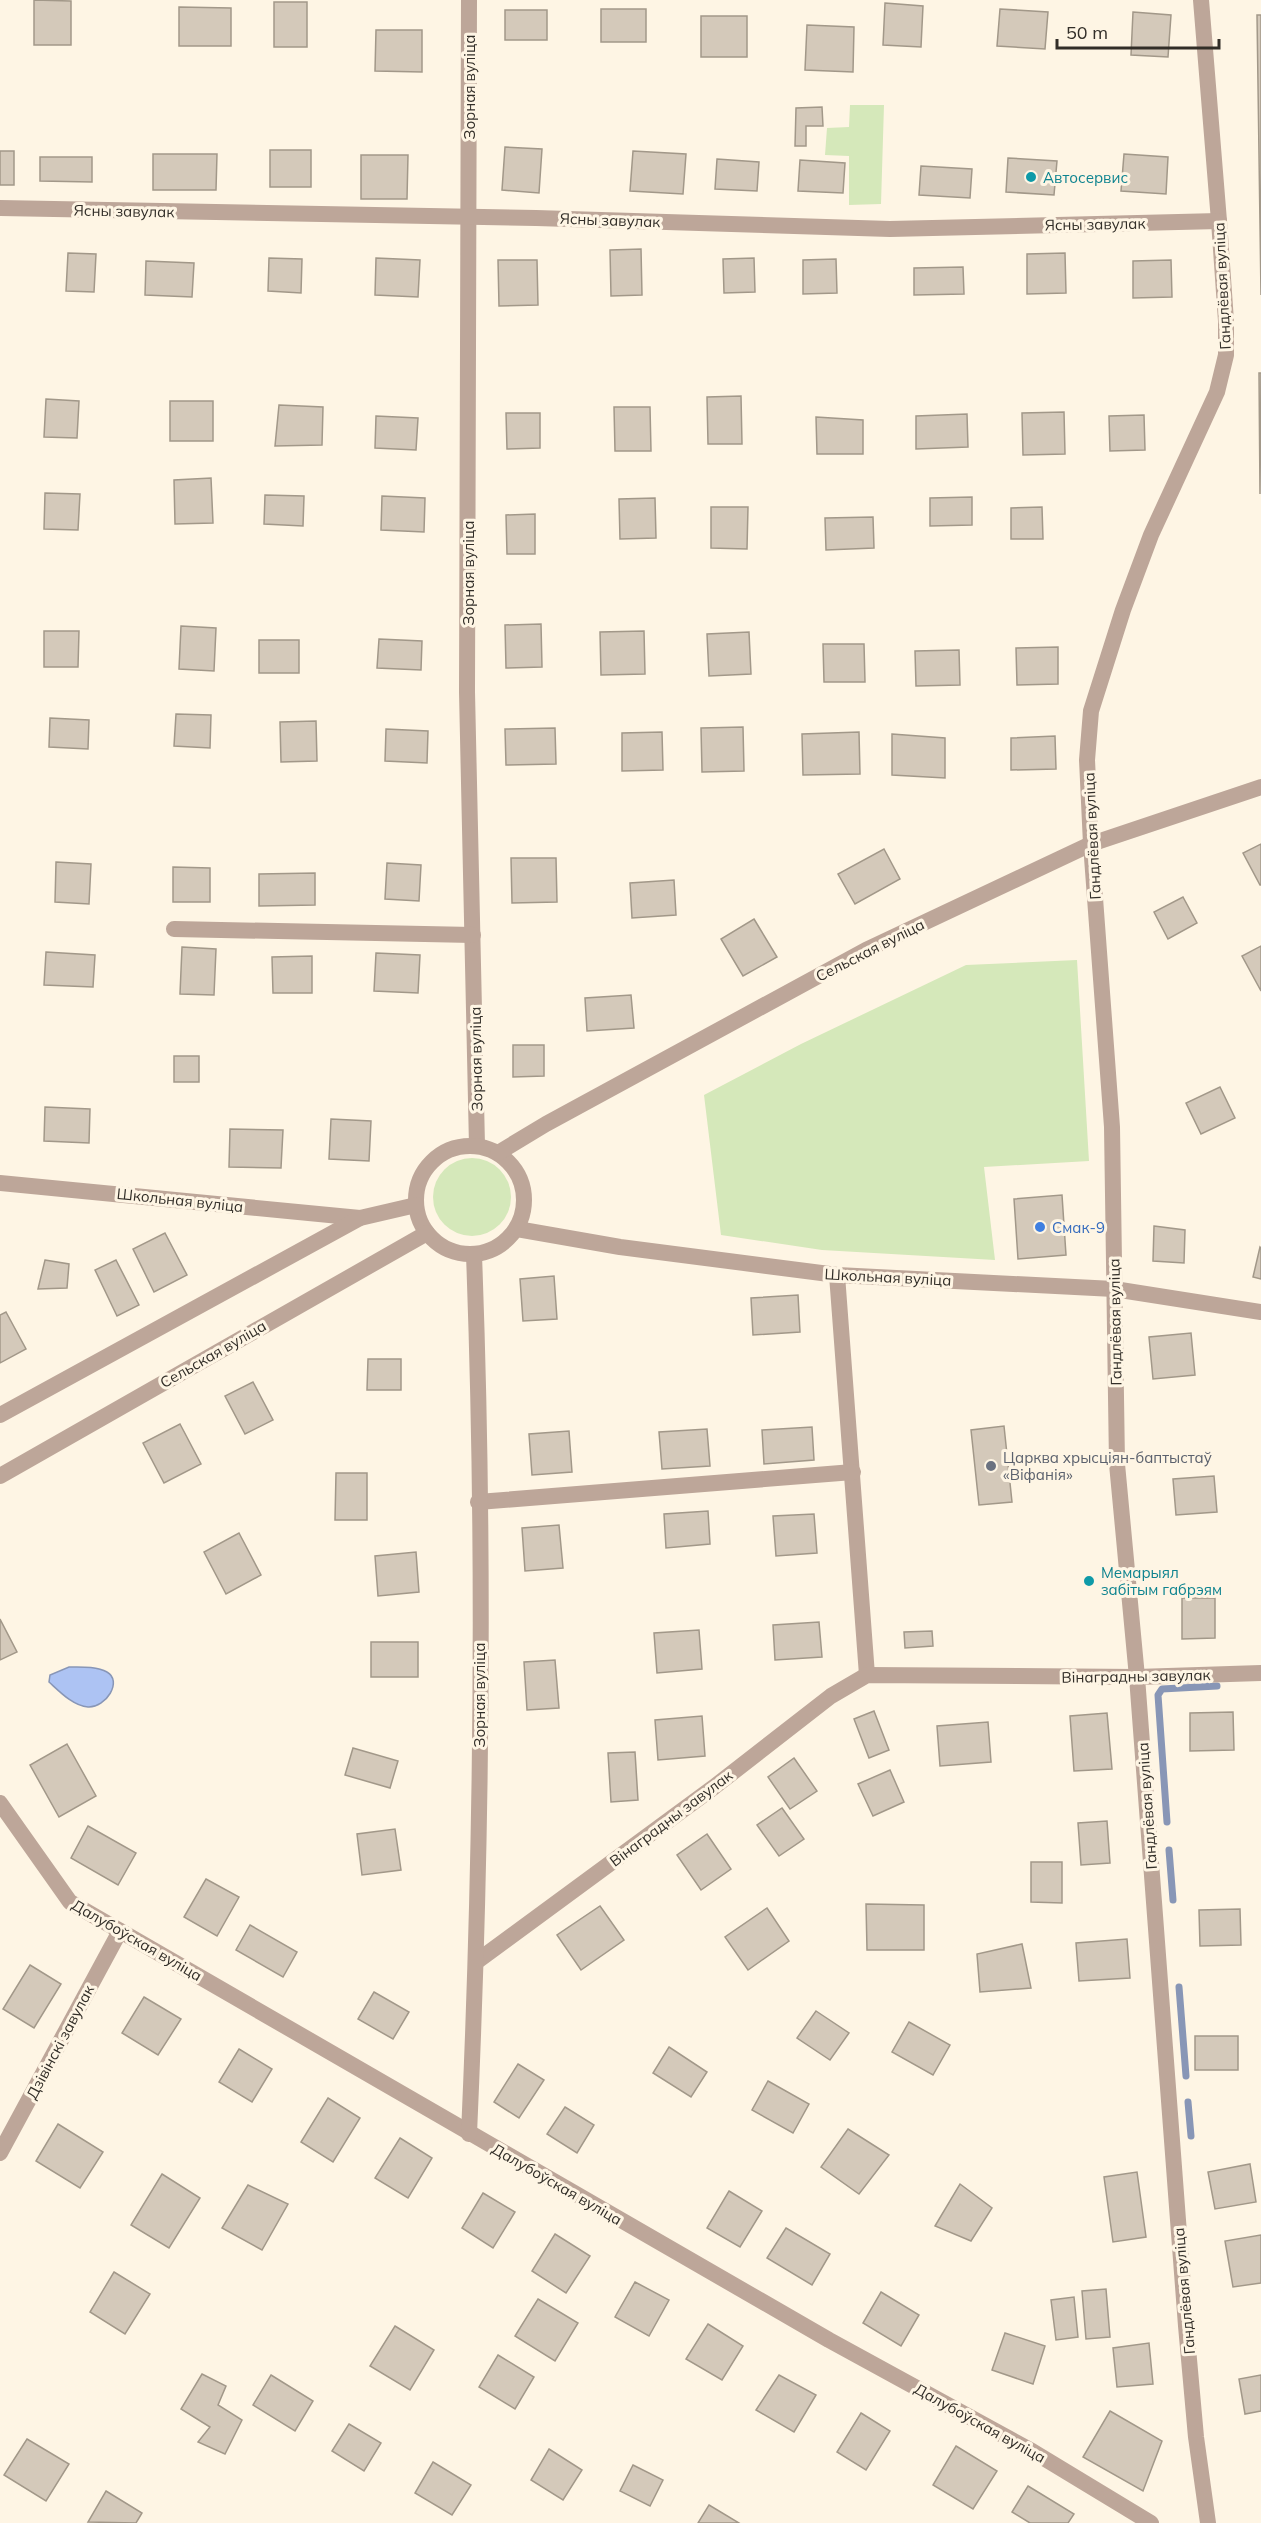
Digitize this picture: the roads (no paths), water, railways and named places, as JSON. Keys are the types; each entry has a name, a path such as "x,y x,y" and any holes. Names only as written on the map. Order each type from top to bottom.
{"street":[{"name":"Зорная вуліца","path":"469,0 467,692 477,1146"},
{"name":"Гандлёвая вуліца","path":"1201,0 1219,221 1226,355 1217,392 1151,535 1123,610 1091,711 1087,760 1112,1127 1117,1464 1137,1677 1186,2326 1196,2437 1208,2523"},
{"name":"Ясны завулак","path":"0,208 470,217 890,229 1219,221"},
{"name":"Сельская вуліца","path":"498,1153 546,1124 866,950 1091,844 1261,787"},
{"path":"174,929 473,935"},
{"path":"477,1146 498,1153 514,1168 524,1187 524,1209 517,1229 506,1242 491,1251 474,1255 456,1253 440,1245 427,1233 419,1220 416,1205 417,1190 424,1171 438,1156 457,1148 477,1146"},
{"name":"Школьная вуліца","path":"0,1183 360,1218"},
{"path":"0,1415 360,1218 416,1205"},
{"name":"Школьная вуліца","path":"517,1229 620,1247 837,1275 1114,1289 1261,1312"},
{"name":"Сельская вуліца","path":"0,1476 427,1233"},
{"name":"Зорная вуліца","path":"469,2134 477,1962 478,1356 474,1255"},
{"path":"837,1275 867,1675"},
{"path":"478,1502 853,1472"},
{"name":"Вінаградны завулак","path":"477,1962 714,1787 831,1696 867,1675 1137,1677 1261,1673"},
{"name":"Далубоўская вуліца","path":"0,1803 69,1902 829,2340 1032,2451 1151,2523"},
{"name":"Дзівінскі завулак","path":"0,2153 120,1931"}],"water":[{"path":"69,1667 103,1670 112,1676 113,1687 106,1699 95,1706 88,1707 62,1694 49,1682 50,1675"}],"waterway":[{"path":"1167,1822 1158,1695 1162,1689 1217,1686"},
{"path":"1169,1850 1173,1900"},
{"path":"1179,1987 1186,2076"},
{"path":"1188,2102 1191,2136"}],"place":[{"name":"Автосервис","path":"1031,177"},
{"name":"Смак-9","path":"1040,1227"},
{"name":"Царква хрысціян-баптыстаў «Віфанія»","path":"991,1466"},
{"name":"Мемарыял забітым габрэям","path":"1089,1581"}]}
